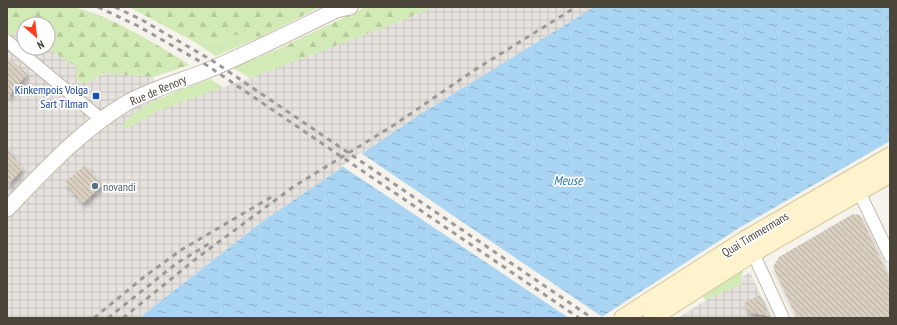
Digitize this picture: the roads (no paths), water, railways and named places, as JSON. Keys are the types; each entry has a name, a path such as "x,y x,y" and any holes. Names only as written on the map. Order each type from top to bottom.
{"main road":[{"name":"Quai Timmermans","path":"623,318 746,239 890,156"},
{"name":"Quai Timmermans","path":"652,318 753,253 890,174"}],"street":[{"name":"Rue de Renory","path":"7,209 59,155 102,120 126,104 153,90 204,72 240,56 337,9 350,7"},
{"path":"7,41 102,120"},
{"path":"859,192 890,256"},
{"path":"753,253 784,318"}],"water":[{"name":"Meuse","path":"594,7 890,7 890,141 739,228 600,318 139,318 263,221 419,115"}],"railway":[{"path":"98,7 138,26 208,66 579,318"},
{"path":"115,7 142,20 213,61 592,318"},
{"path":"123,318 197,258 293,187 394,125 473,71 576,7"},
{"path":"94,318 144,277 181,250 273,196"},
{"path":"108,318 177,263 212,242"}],"place":[{"name":"Kinkempois Volga Sart Tilman","path":"96,96"},
{"name":"novandi","path":"95,186"}]}
